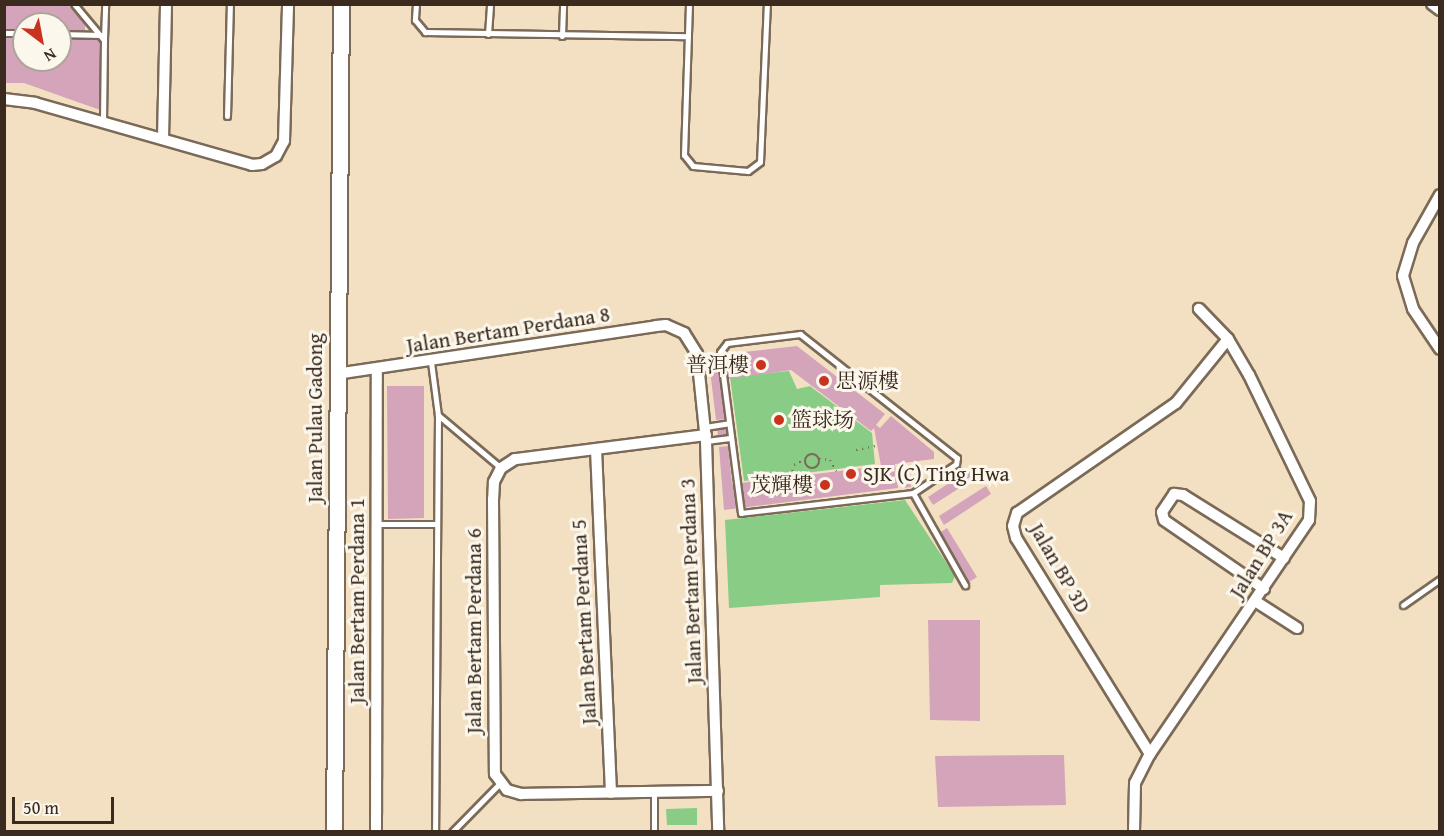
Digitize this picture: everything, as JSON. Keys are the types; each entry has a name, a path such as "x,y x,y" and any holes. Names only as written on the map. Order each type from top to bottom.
{"main road":[{"name":"Jalan Pulau Gadong","path":"334,831 336,374 341,4"}],"street":[{"path":"163,138 166,4"},
{"path":"4,99 35,103 252,165 276,156 284,141 288,4"},
{"path":"1432,4 1440,10"},
{"path":"1440,195 1413,243 1403,276 1413,309 1440,348"},
{"name":"Jalan BP 3A","path":"1134,831 1135,783 1150,754 1310,520 1310,501 1228,339 1199,309"},
{"name":"Jalan Bertam Perdana 8","path":"336,374 431,362 656,326 666,325 684,333"},
{"name":"Jalan Bertam Perdana 3","path":"684,333 697,354 705,434 718,831"},
{"name":"Jalan BP 3D","path":"1150,754 1016,538 1013,526 1017,513 1176,403 1228,339"},
{"name":"Jalan Bertam Perdana 1","path":"376,831 377,370"},
{"path":"501,468 515,459 705,434"},
{"name":"Jalan Bertam Perdana 5","path":"596,449 611,793"},
{"name":"Jalan Bertam Perdana 6","path":"501,468 494,482 495,774 503,787"},
{"path":"1264,589 1164,520 1162,512 1174,494 1183,495 1284,558"},
{"path":"1255,601 1297,628"},
{"path":"503,787 521,794 718,791"}],"lane":[{"path":"74,4 103,37"},
{"path":"103,123 105,4"},
{"path":"227,116 231,4"},
{"path":"416,4 415,20 425,32 562,36 688,36"},
{"path":"488,34 490,4"},
{"path":"562,36 563,4"},
{"path":"689,4 687,161 693,166 754,170 760,162 767,4"},
{"path":"72,35 103,37"},
{"path":"800,334 957,458 956,464 913,493 741,513 730,438 720,352 728,343 800,334"},
{"path":"431,362 438,415 435,831"},
{"path":"438,415 501,468"},
{"path":"705,434 729,423"},
{"path":"705,434 730,438"},
{"path":"913,493 965,585"},
{"path":"377,524 436,524"},
{"path":"1403,605 1440,579"},
{"path":"452,831 503,787"},
{"path":"654,792 654,831"}],"path":[{"path":"856,450 877,446"},
{"path":"791,477 794,465 812,453 819,459 830,460 836,471"},
{"path":"805,459 807,466 813,468 819,459"}],"green space":[{"path":"789,371 797,389 810,386 872,433 875,464 744,481 730,377"},
{"path":"905,500 955,576 952,583 880,585 880,597 729,608 725,520"},
{"path":"697,808 697,825 667,825 666,809"}],"building":[{"path":"4,4 67,4 85,24 85,32 72,31 72,12 12,12 12,29 4,29"},
{"path":"4,37 12,37 12,72 72,72 72,37 102,38 100,110 24,83 4,83"},
{"path":"797,346 885,414 876,425 880,428 891,416 934,452 934,459 895,464 898,488 724,510 719,447 728,446 732,484 881,466 874,428 871,431 791,370 721,380 725,419 716,420 709,362 726,360 726,354"},
{"path":"387,386 424,386 424,518 388,519"},
{"path":"726,427 727,435 718,436 717,428"},
{"path":"975,466 980,475 933,505 928,497"},
{"path":"908,470 911,487 903,488 900,471"},
{"path":"986,486 991,494 944,525 939,516"},
{"path":"947,528 977,577 969,582 939,533"},
{"path":"928,620 980,620 980,721 930,720"},
{"path":"1064,755 1066,805 938,807 935,756"}],"place":[{"name":"普洱樓","path":"761,365"},
{"name":"思源樓","path":"824,381"},
{"name":"篮球场","path":"779,420"},
{"name":"SJK (C) Ting Hwa","path":"851,474"},
{"name":"茂輝樓","path":"825,485"}]}
